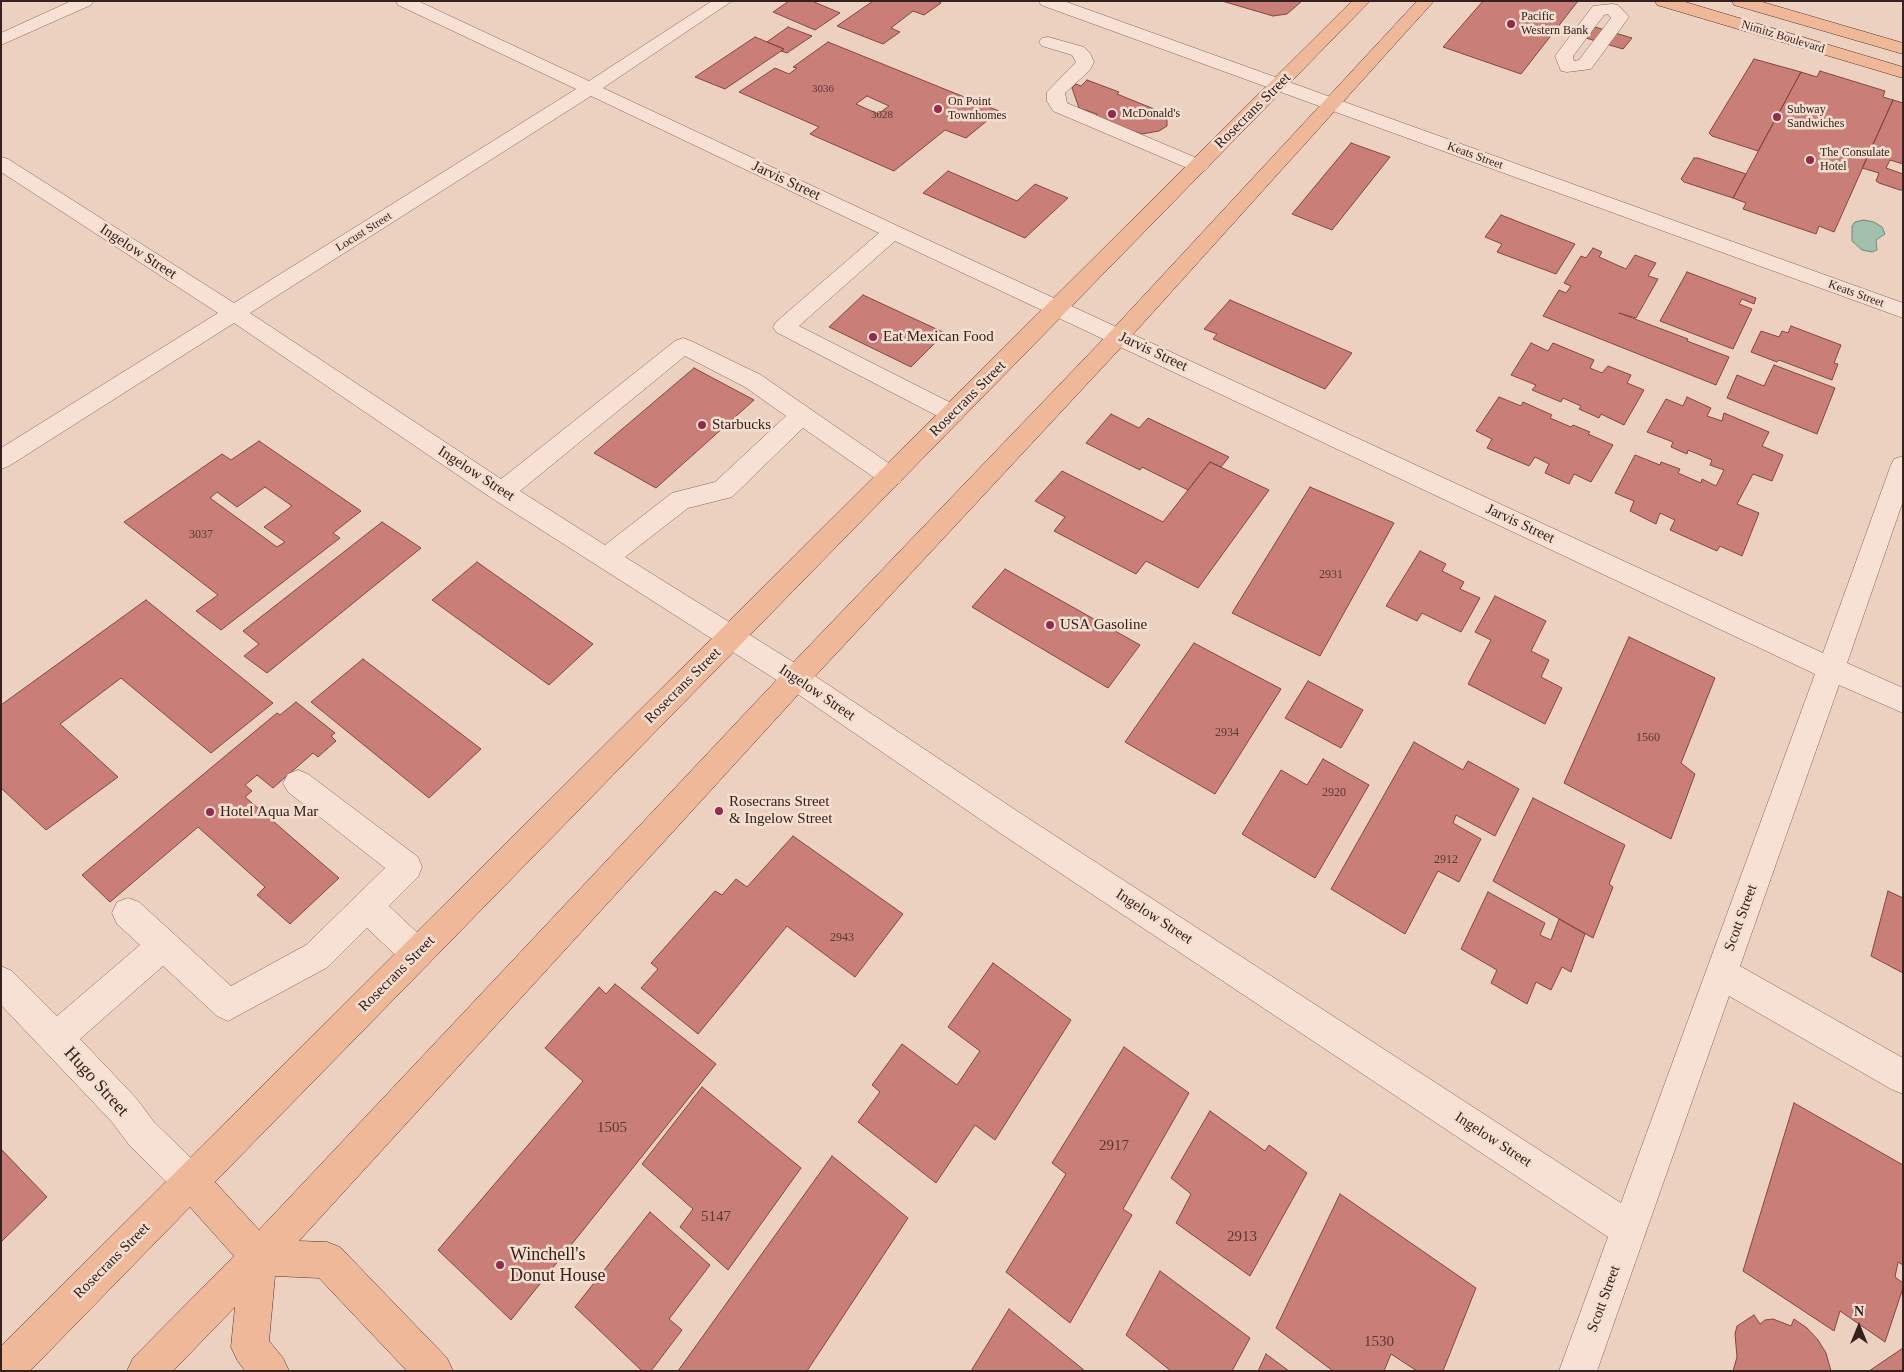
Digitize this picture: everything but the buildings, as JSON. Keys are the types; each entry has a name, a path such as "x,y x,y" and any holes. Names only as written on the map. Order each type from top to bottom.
{"main road":[{"name":"Rosecrans Street","path":"3,1371 1362,1"},
{"path":"146,1371 259,1257 796,678 1119,336 1426,1"},
{"name":"Nimitz Boulevard","path":"1663,1 1903,73"},
{"name":"Nimitz Boulevard","path":"1740,1 1903,49"},
{"path":"191,1182 259,1257 327,1260 434,1371"},
{"path":"259,1257 250,1347 270,1371"}],"street":[{"path":"1,40 85,1"},
{"name":"Jarvis Street","path":"404,1 893,232 1903,701"},
{"name":"Locust Street","path":"1,460 591,88 724,1"},
{"name":"Keats Street","path":"1048,1 1903,311"},
{"path":"1599,10 1615,11 1627,33 1614,53 1591,57 1585,65 1567,67 1564,56 1599,10"},
{"path":"1048,42 1078,51 1085,62 1084,66 1056,92 1056,101 1060,106 1199,166"},
{"name":"Ingelow Street","path":"1,164 234,314 502,492 796,678 1010,823 1629,1229"},
{"path":"893,232 784,327 953,414"},
{"path":"502,492 683,346 753,381 891,477"},
{"path":"606,558 681,500 723,490 802,415"},
{"name":"Scott Street","path":"1578,1371 1903,465"},
{"path":"128,913 228,1005 317,956 406,867 298,783"},
{"path":"367,907 417,954"},
{"path":"56,1038 163,945"},
{"path":"1721,973 1903,1077"},
{"name":"Hugo Street","path":"1,982 124,1110 142,1134 191,1182"}],"shaded area":[{"path":"1864,220 1874,222 1882,227 1885,234 1876,240 1877,250 1872,252 1862,250 1852,241 1852,226 1855,222"}],"place":[{"name":"Pacific Western Bank","path":"1511,24"},
{"name":"On Point Townhomes","path":"938,109"},
{"name":"McDonald's","path":"1112,114"},
{"name":"Subway Sandwiches","path":"1777,117"},
{"name":"The Consulate Hotel","path":"1810,160"},
{"name":"Eat Mexican Food","path":"873,337"},
{"name":"Starbucks","path":"702,425"},
{"name":"USA Gasoline","path":"1050,625"},
{"name":"Rosecrans Street & Ingelow Street","path":"719,811"},
{"name":"Hotel Aqua Mar","path":"210,812"},
{"name":"Winchell's Donut House","path":"500,1265"}]}
